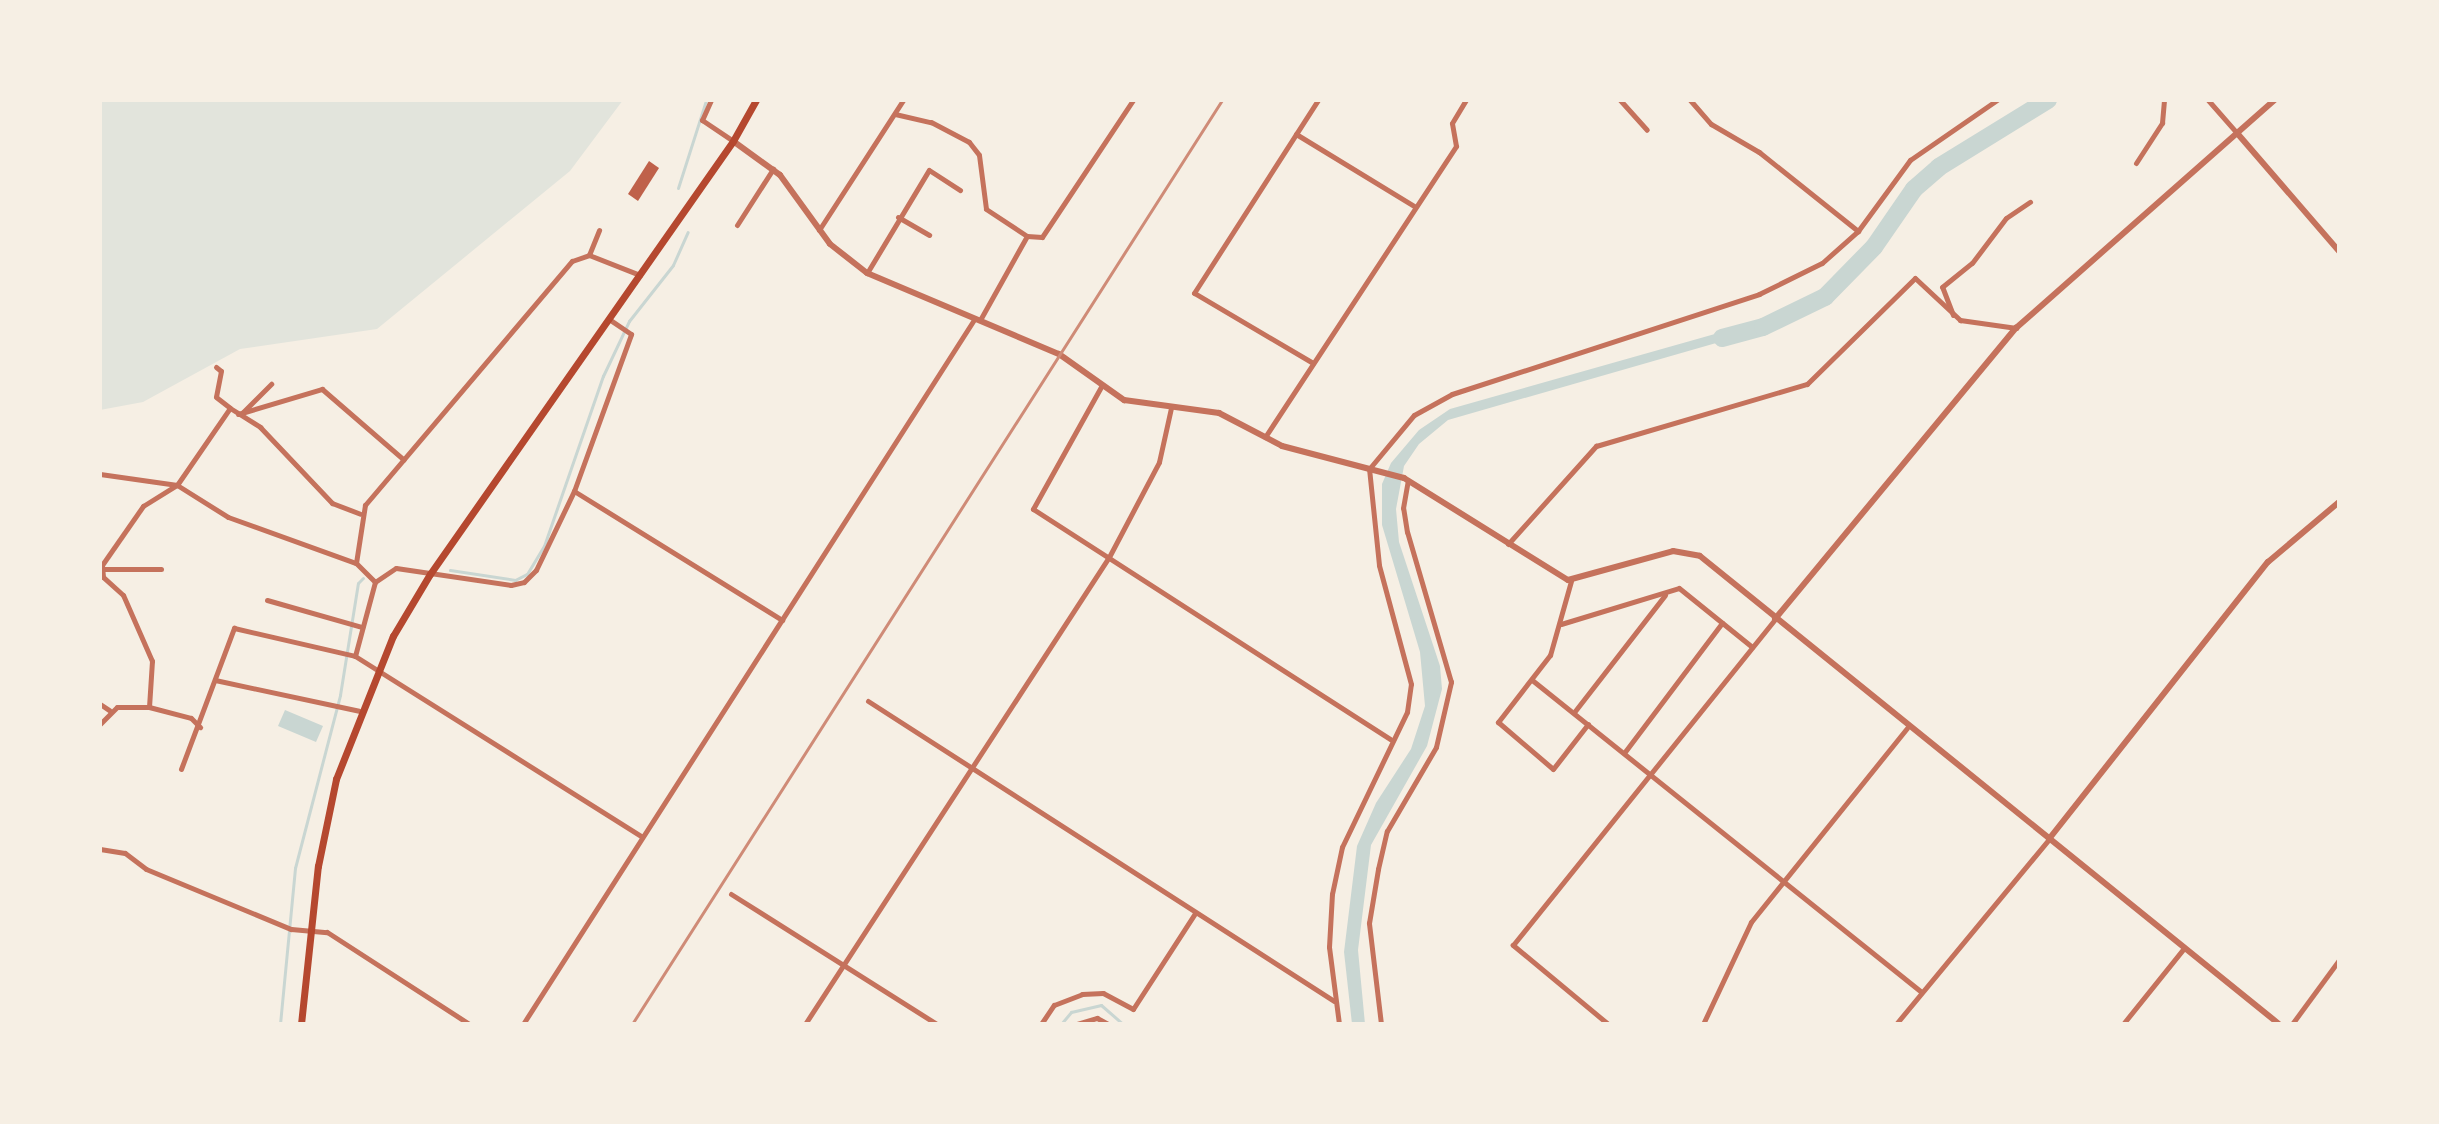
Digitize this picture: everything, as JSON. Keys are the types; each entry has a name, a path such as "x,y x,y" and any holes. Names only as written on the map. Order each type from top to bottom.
{"main road":[{"path":"301,1024 330,805 359,711 377,669 430,574 733,141 756,100"}],"street":[{"path":"711,100 702,120 773,169 819,231 867,273 1059,354 1124,400 1219,413 1265,437 1406,479 1571,581 1687,551 2279,1024"},
{"path":"819,231 903,100"},
{"path":"895,114 931,122 969,142 979,155 986,209 1027,236 1042,237 1133,100"},
{"path":"1314,363 1194,293 1318,100"},
{"path":"1265,437 1456,146 1452,123 1466,100"},
{"path":"1620,100 1647,130"},
{"path":"1690,100 1711,124 1759,152 1858,231"},
{"path":"1339,1024 1329,947 1332,894 1342,847 1390,739 1407,712 1411,684 1379,565 1369,469 1414,415 1452,394 1759,294 1822,263 1858,231 1910,160 1997,100"},
{"path":"2136,163 2162,123 2164,100"},
{"path":"2208,100 2339,251"},
{"path":"1608,1024 1513,945 1647,773 2016,328 2275,100"},
{"path":"1296,134 1415,206"},
{"path":"737,225 773,169"},
{"path":"867,273 929,170 960,190"},
{"path":"1953,316 1942,287 1972,263 2006,218 2030,202"},
{"path":"898,217 929,235"},
{"path":"589,255 599,230"},
{"path":"523,1024 978,319 1027,236"},
{"path":"357,564 360,514 572,261 589,255 640,275"},
{"path":"1508,544 1596,446 1807,384 1915,278 1953,316 2016,328"},
{"path":"352,656 375,582 396,568 524,582 550,545 574,491 630,333 609,319"},
{"path":"216,367 221,371 216,397 260,427 332,503 360,514"},
{"path":"239,414 271,384"},
{"path":"1102,385 1033,509 1390,739"},
{"path":"239,414 282,397 322,389 404,460"},
{"path":"149,707 152,661 123,595 103,577 102,569 143,506 177,485 230,408"},
{"path":"805,1024 1109,557 1159,462 1171,408"},
{"path":"100,474 177,485 228,517 357,564 375,582"},
{"path":"1381,1024 1369,923 1378,869 1387,831 1436,747 1451,682 1407,532 1403,508 1406,479"},
{"path":"574,491 782,620"},
{"path":"1896,1024 2049,839 2268,562 2339,502"},
{"path":"102,569 161,569"},
{"path":"1571,581 1550,655 1498,722 1553,769 1588,724"},
{"path":"1561,624 1679,588 1752,647"},
{"path":"1575,711 1666,593"},
{"path":"267,600 360,626"},
{"path":"1624,753 1722,623"},
{"path":"181,769 200,727 234,628 352,656 642,837"},
{"path":"215,680 359,711"},
{"path":"1532,680 1784,878 1922,992"},
{"path":"868,701 1334,1002"},
{"path":"100,704 109,710 149,707 191,718 200,727"},
{"path":"100,724 109,710"},
{"path":"1703,1024 1751,922 1907,728"},
{"path":"100,849 125,853 146,869 291,929 327,932 469,1024"},
{"path":"731,894 937,1024"},
{"path":"1041,1024 1054,1005 1082,994 1103,993 1133,1009 1195,913"},
{"path":"2123,1024 2184,948"},
{"path":"2292,1024 2339,960"},
{"path":"1077,1024 1097,1018 1108,1024"}],"shaded area":[{"path":"100,100 623,100 570,171 377,329 240,349 143,402 100,410"},
{"path":"1729,330 1744,335 1448,420 1419,444 1404,466 1396,509 1399,542 1440,666 1442,689 1427,746 1371,845 1358,950 1365,1024 1352,1024 1344,952 1357,846 1376,803 1411,749 1425,706 1420,652 1382,525 1382,484 1391,463 1419,430 1450,409"},
{"path":"285,710 323,726 316,742 278,726"}],"building":[{"path":"649,161 659,168 638,201 628,194"}],"waterway":[{"path":"678,188 706,100"},
{"path":"1722,338 1763,327 1825,297 1874,247 1914,189 1939,167 2048,100"},
{"path":"450,570 515,580 527,574 544,546 603,376 629,321 673,265 688,232"},
{"path":"280,1024 295,868 340,695 358,583 363,578"},
{"path":"1061,1024 1071,1012 1101,1005 1123,1024"}],"railway":[{"path":"632,1024 1222,100"}]}
